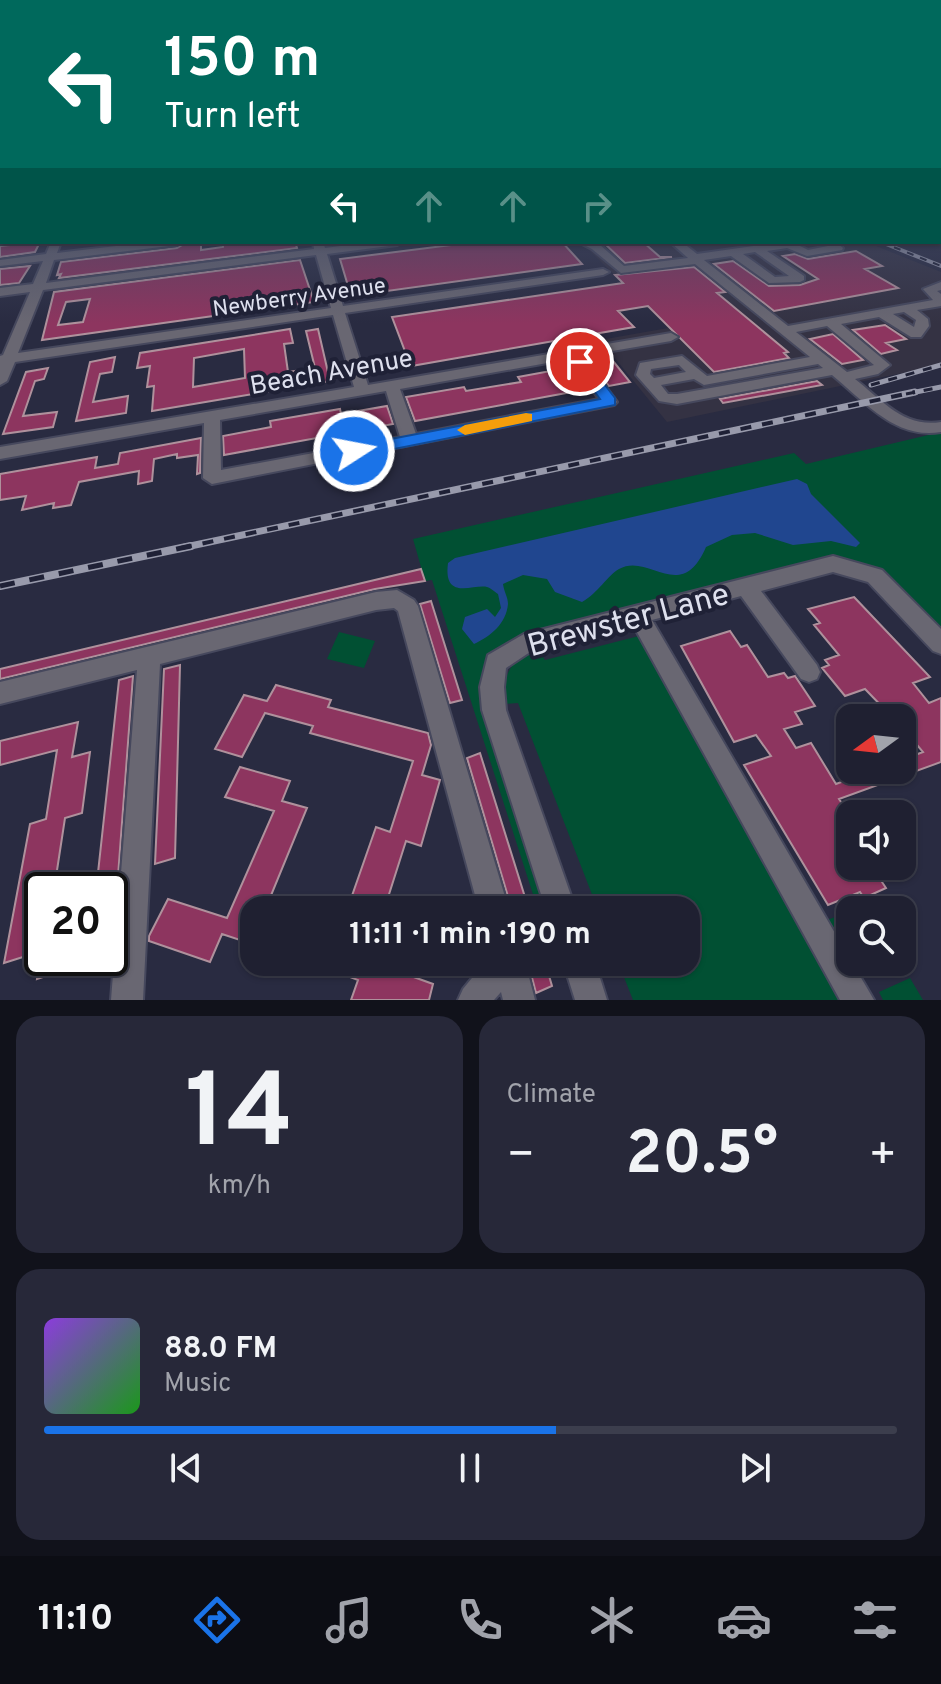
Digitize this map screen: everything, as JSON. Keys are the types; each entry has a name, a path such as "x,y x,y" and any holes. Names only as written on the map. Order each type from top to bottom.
{"street":[{"path":"0,381 4,359 55,244"},
{"path":"0,263 160,244"},
{"path":"0,292 319,247 366,244"},
{"path":"588,244 596,247 621,270 789,244 807,253 838,248 832,244"},
{"path":"678,244 901,423 917,429 935,428"},
{"path":"697,244 714,255"},
{"path":"733,252 773,281 800,278 746,244"},
{"path":"319,247 362,390"},
{"name":"Newberry Avenue","path":"4,359 603,272"},
{"path":"941,286 929,289 941,302"},
{"path":"786,330 906,303 926,305 941,302"},
{"path":"774,320 882,313 906,303"},
{"path":"882,313 916,334 922,326 922,319 906,303"},
{"path":"701,378 682,360 645,366 643,375 664,398 873,371 883,365 831,318"},
{"name":"Beach Avenue","path":"0,453 671,337"},
{"path":"212,416 212,478 609,402 574,354"},
{"path":"701,378 821,359"},
{"path":"698,396 701,378"},
{"path":"391,385 410,441"},
{"name":"Brewster Lane","path":"556,896 494,710 492,687 496,662 524,644 833,564 875,576 941,644"},
{"path":"746,587 809,672"},
{"path":"0,693 397,599 407,606 490,896"},
{"path":"637,613 858,1000"},
{"path":"127,1000 149,657"},
{"path":"474,1000 495,976"},
{"path":"511,976 519,1000"},
{"path":"583,976 591,1000"}],"shaded area":[{"path":"583,244 871,244 941,272 941,365 667,422 600,340 668,328"}],"green space":[{"path":"941,432 941,632 884,577 852,563 832,560 808,561 525,636 487,671 481,701 544,896 534,896 432,580 425,581 413,539 794,453 806,464"},
{"path":"339,632 375,641 364,668 327,659"},
{"path":"639,636 845,1000 633,1000 624,976 700,976 700,896 593,896 518,703 504,704 506,677 514,663 538,650 545,660"},
{"path":"836,917 836,936 827,920"},
{"path":"910,978 923,1000 883,1000 879,992"}],"water":[{"path":"797,479 807,484 811,494 860,543 856,547 831,541 793,545 755,533 732,535 706,547 696,564 686,573 675,575 630,566 619,569 582,602 555,592 547,579 523,575 503,584 508,601 507,611 492,633 474,644 462,629 465,617 487,609 495,617 501,608 498,594 490,588 454,587 448,575 448,563 455,558"}],"building":[{"path":"39,244 35,252 0,257 0,246"},
{"path":"184,244 201,244 201,250 223,247 223,244 296,244 297,248 59,278 61,274 57,275 61,262 177,248"},
{"path":"459,244 564,244 582,264 351,296 340,259"},
{"path":"605,244 645,244 660,257 672,257 625,263"},
{"path":"856,251 882,266 865,269 898,288 774,311 714,264 733,261 769,286 800,285 818,279 783,256 795,254 808,259"},
{"path":"300,260 314,302 42,340 54,292","holes":["90,299 83,322 58,325 66,302"]},
{"path":"30,266 19,283 0,285 0,269"},
{"path":"694,267 725,292 717,293 788,352 784,353 789,358 714,372 648,306 618,311 634,327 377,372 373,359 406,354 392,317 623,283 615,275"},
{"path":"885,325 906,339 886,343 897,350 881,354 853,330"},
{"path":"290,329 293,343 284,344 288,372 315,368 306,331 318,329 330,381 152,411 154,386 147,387 150,366 137,368 140,353","holes":["244,349 245,378 193,387 194,358"]},
{"path":"833,334 863,360 842,364 810,339"},
{"path":"115,357 112,372 100,374 93,402 128,396 126,413 76,421 90,362"},
{"path":"613,361 630,382 609,386 593,364"},
{"path":"572,367 588,389 415,421 406,397 464,387 466,391 521,382 518,377"},
{"path":"48,368 44,379 35,381 23,416 57,412 53,427 3,434 26,372"},
{"path":"817,381 822,385 723,403 720,399"},
{"path":"387,406 393,424 224,455 223,436 271,427 270,421 340,409 341,414"},
{"path":"201,438 200,473 197,474 198,455 177,458 177,454 154,459 152,481 138,484 139,471 79,482 71,505 53,508 54,503 22,510 26,496 0,500 0,474 97,457 95,468 118,464 120,453"},
{"path":"421,569 425,581 375,589 0,679 0,669"},
{"path":"854,597 930,677 913,683 929,703 941,698 941,762 916,771 916,755 923,752 916,744 916,704 879,704 865,689 845,696 822,668 829,665 825,660 839,655 814,625 820,623 808,609"},
{"path":"431,601 462,700 450,703 420,604"},
{"path":"730,631 741,647 747,645 768,677 784,673 788,678 795,676 815,706 795,712 802,724 784,729 796,748 811,743 836,784 880,784 836,800 836,880 881,880 886,888 868,896 863,896 860,892 836,896 836,902 828,905 744,765 771,756 756,735 734,742 681,646"},
{"path":"180,665 175,858 155,864 164,669"},
{"path":"133,676 118,872 98,872 119,680"},
{"path":"276,685 331,700 328,707 428,733 431,745 422,775 440,780 421,846 406,841 388,896 352,896 376,827 390,832 413,761 310,733 313,726 265,713 242,757 215,749 244,695 267,701"},
{"path":"78,722 72,757 90,752 82,813 65,818 57,872 24,872 24,957 4,963 30,824 46,819 57,750 0,765 0,741"},
{"path":"480,753 525,896 508,896 467,758"},
{"path":"240,767 290,781 282,801 307,808 271,896 240,896 240,940 222,934 210,962 149,941 149,936 168,899 227,918 274,811 225,797"},
{"path":"348,976 411,976 433,984 429,1000 351,1000 358,980"},
{"path":"532,976 549,976 552,986 536,993"}],"railway":[{"path":"886,244 941,266"},
{"path":"871,385 941,365"},
{"path":"906,394 941,387"},
{"path":"181,548 915,392"},
{"path":"0,586 191,546"}],"slow traffic":[{"path":"465,430 526,418"}],"route":[{"path":"354,451 609,402 580,362"}]}
